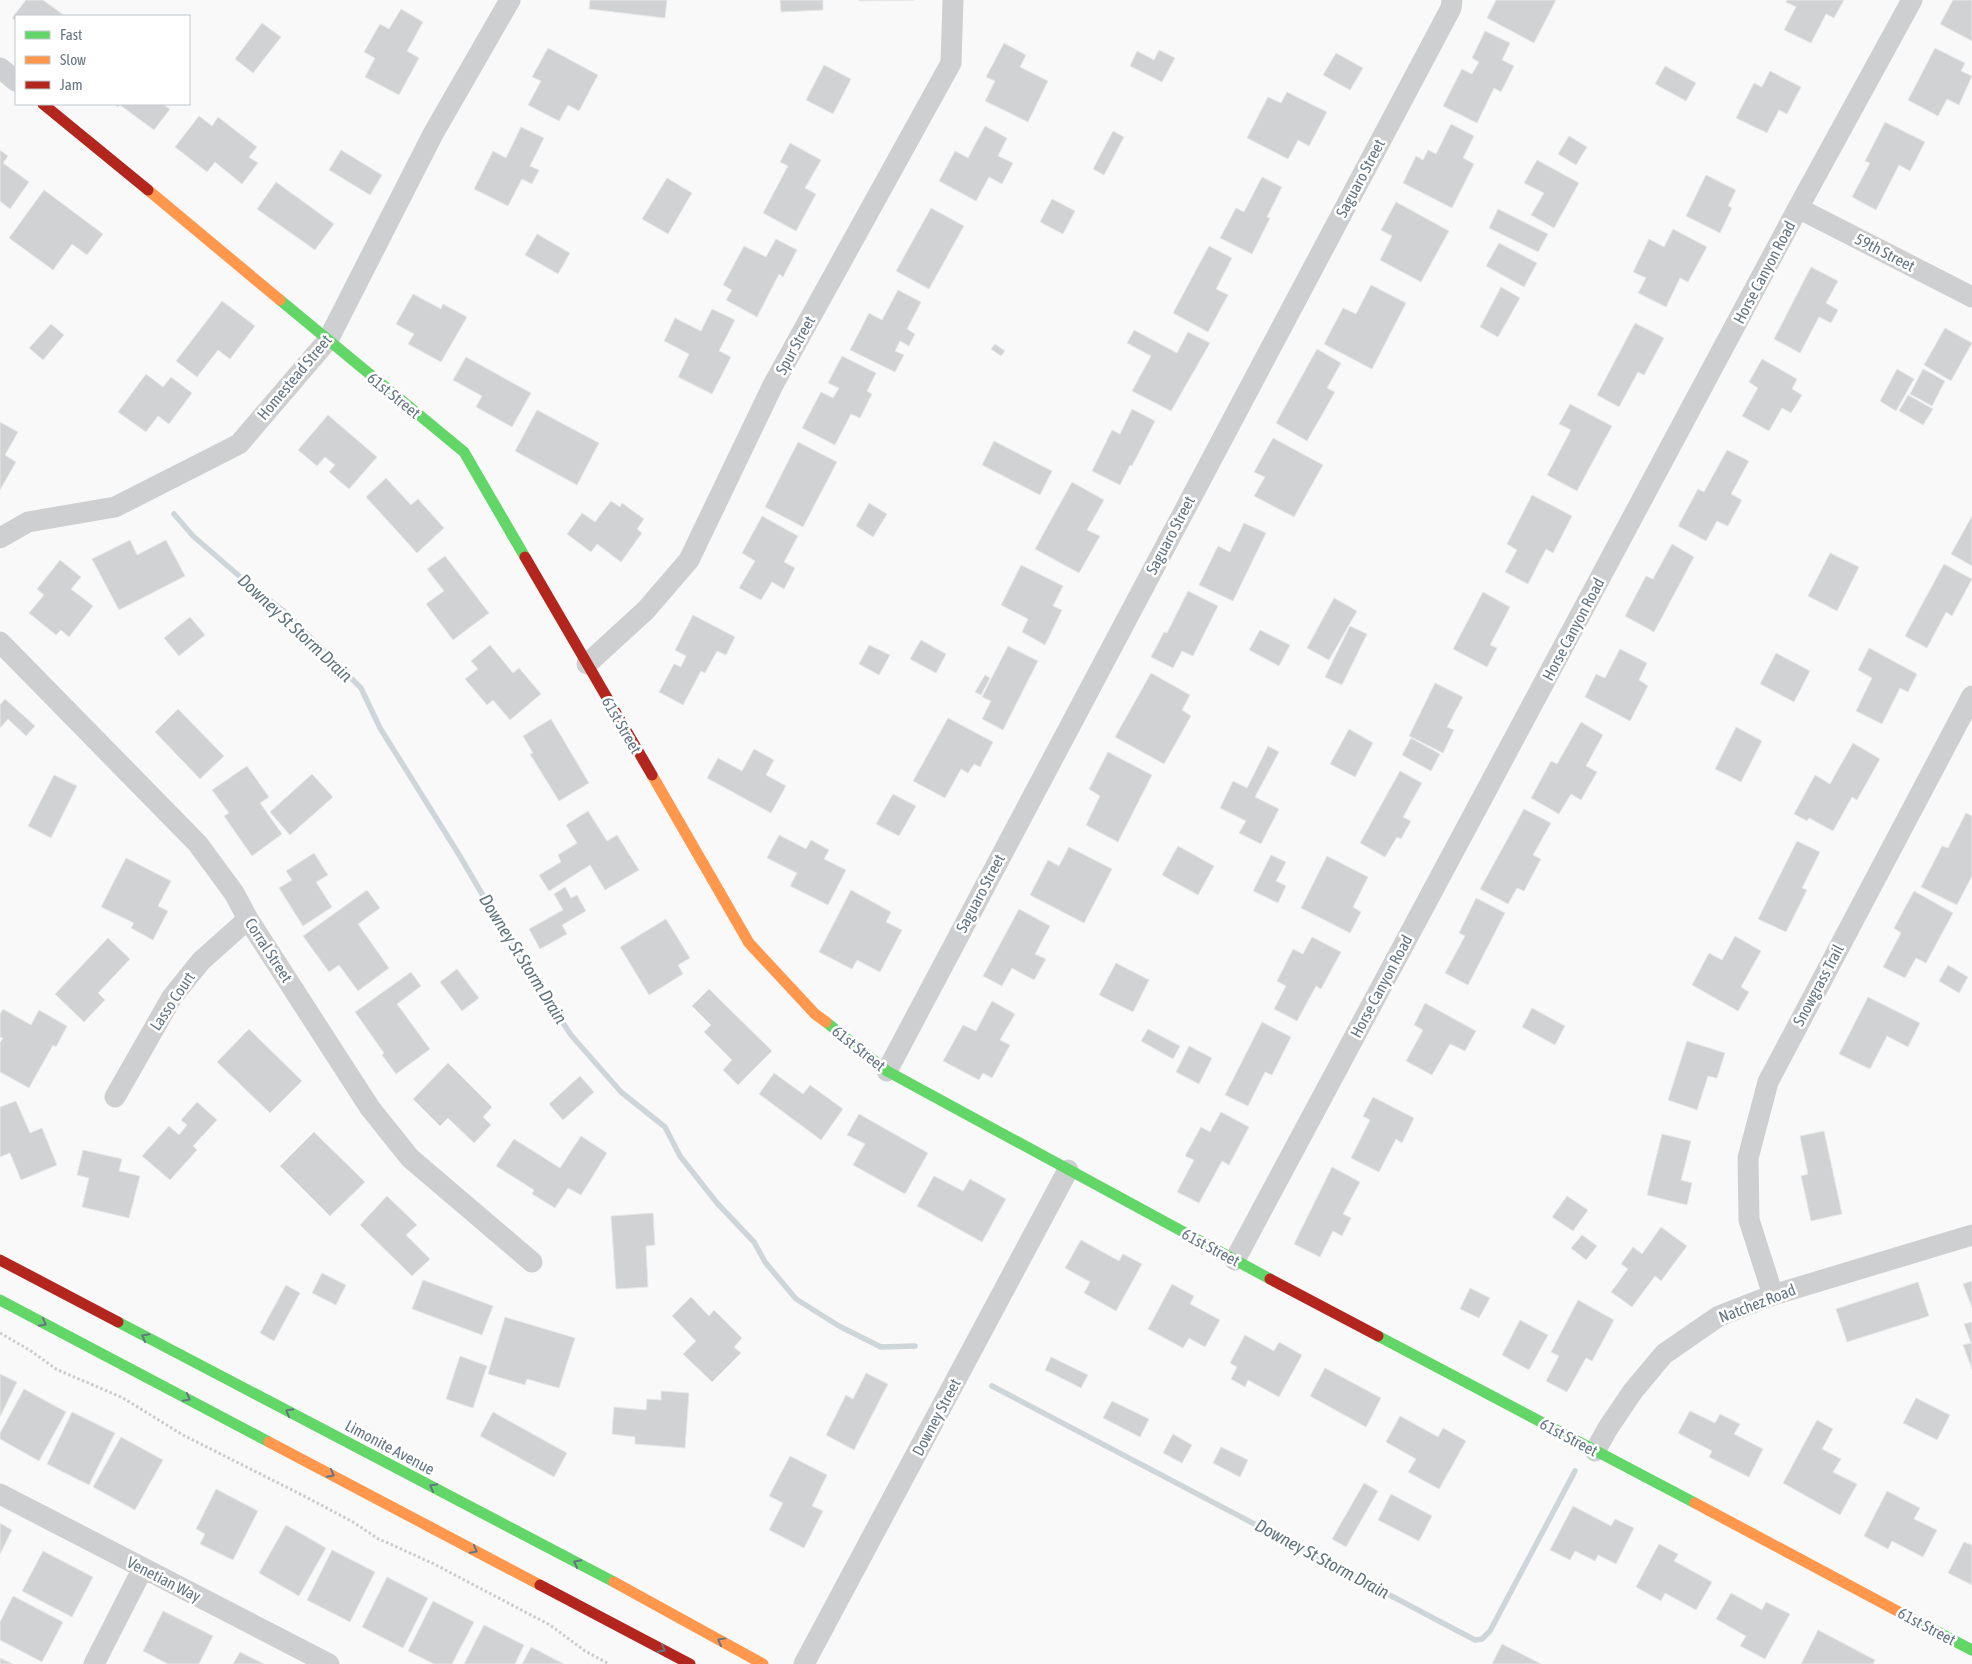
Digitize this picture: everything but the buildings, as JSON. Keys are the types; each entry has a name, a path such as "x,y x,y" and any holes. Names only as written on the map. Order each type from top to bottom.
{"street":[{"name":"Homestead Street","path":"0,538 28,522 115,507 239,444 328,340 433,134 510,0"},
{"name":"Spur Street","path":"587,664 646,610 689,560 773,385 951,63 953,0"},
{"name":"Saguaro Street","path":"887,1071 1451,8 1452,0"},
{"name":"Horse Canyon Road","path":"1235,1260 1798,208 1912,0"},
{"path":"0,68 15,80"},
{"name":"61st Street","path":"44,105 464,452 749,943 815,1014 887,1071 1235,1260 1972,1650"},
{"name":"59th Street","path":"1798,208 1972,297"},
{"name":"Corral Street","path":"0,642 198,844 234,893 248,919 370,1108 410,1158 532,1262"},
{"name":"Snowgrass Trail","path":"1773,1295 1750,1220 1748,1158 1768,1082 1972,696"},
{"name":"Lasso Court","path":"115,1097 172,996 201,961 248,919"},
{"name":"Downey Street","path":"804,1664 1068,1170"},
{"name":"Natchez Road","path":"1595,1451 1633,1391 1664,1354 1719,1316 1773,1295 1972,1236"},
{"name":"Limonite Avenue","path":"0,1260 620,1586 763,1664"},
{"path":"0,1300 690,1664"},
{"name":"Venetian Way","path":"0,1494 329,1664"},
{"path":"94,1664 143,1568"}],"path":[{"path":"0,1333 31,1351 56,1369 122,1398 183,1435 353,1522 377,1538 434,1564 550,1625 585,1651 609,1664"}],"waterway":[{"name":"Downey St Storm Drain","path":"174,514 193,536 286,613 361,688 380,728 458,853 515,950 571,1035 621,1092 665,1127 680,1156 717,1203 754,1242 765,1262 796,1299 839,1326 881,1347 915,1346"},
{"name":"Downey St Storm Drain","path":"992,1386 1475,1640 1482,1639 1490,1631 1575,1471"}],"traffic: fast":[{"path":"280,300 464,452 525,557"},
{"path":"826,1022 887,1071 1270,1279"},
{"path":"0,1300 269,1442"},
{"path":"118,1322 614,1582"},
{"path":"1378,1336 1695,1503"},
{"path":"1916,1621 1972,1650"}],"traffic: slow":[{"path":"148,190 280,300"},
{"path":"652,775 749,943 815,1014 826,1022"},
{"path":"269,1442 540,1585"},
{"path":"1695,1503 1916,1621"},
{"path":"614,1582 763,1664"}],"traffic: jam":[{"path":"44,105 148,190"},
{"path":"525,557 652,775"},
{"path":"0,1260 118,1322"},
{"path":"1270,1279 1378,1336"},
{"path":"540,1585 690,1664"}]}
